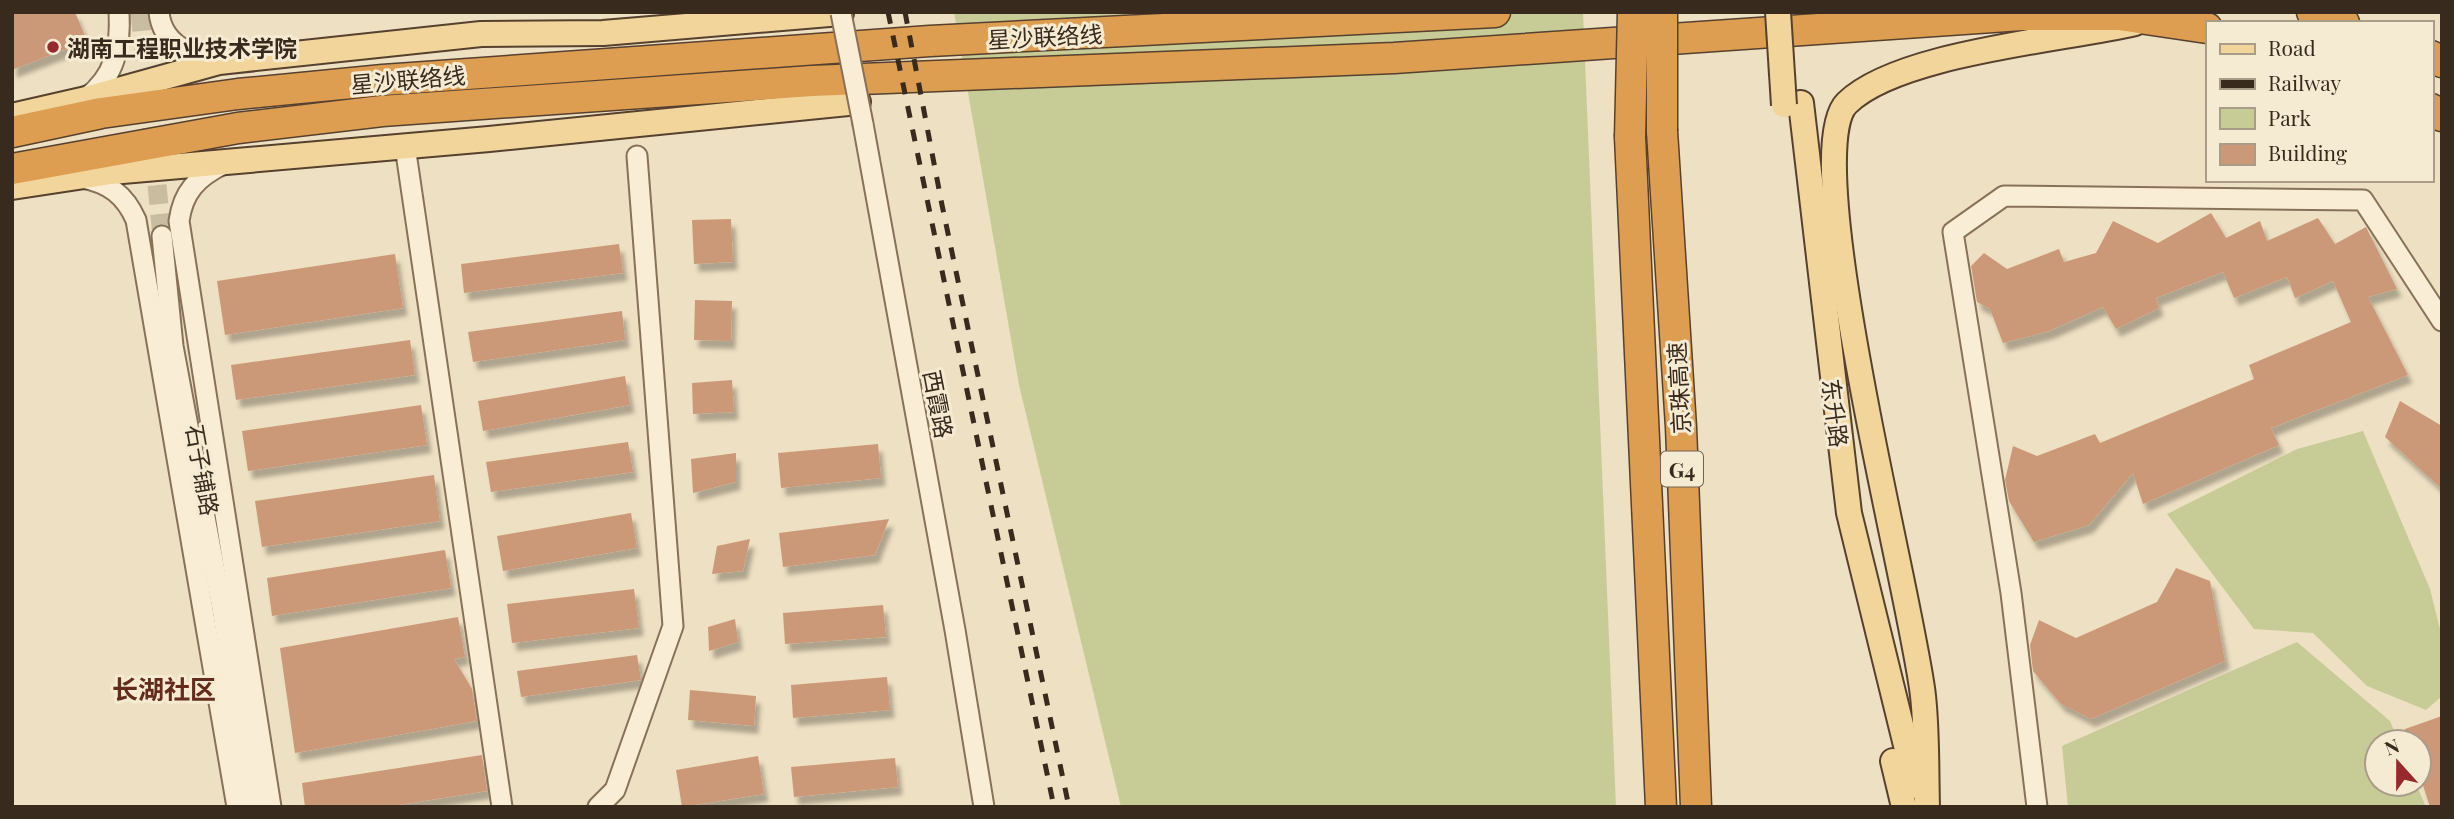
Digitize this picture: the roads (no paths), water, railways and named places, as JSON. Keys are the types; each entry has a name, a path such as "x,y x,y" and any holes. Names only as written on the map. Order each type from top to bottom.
{"highway":[{"name":"星沙联络线","path":"12,132 101,113 238,94 584,65 930,41 1495,12"},
{"name":"京珠高速","path":"1633,12 1630,136 1661,807"},
{"name":"京珠高速","path":"1662,12 1662,131 1681,427 1696,807"},
{"path":"2312,12 2338,21"},
{"path":"12,169 238,128 343,116 638,93 937,74 1394,58 2022,15 2119,15 2206,28"},
{"path":"1681,427 1716,807"}],"main road":[{"name":"东升路","path":"1778,12 1849,513 1922,807"},
{"name":"东升路","path":"1795,12 1793,104 1804,298 1839,518 1903,807"},
{"path":"12,116 82,100 219,62 481,34 603,33 841,13"},
{"path":"1927,807 1923,694 1871,438 1832,187 1835,127 1844,105 1866,86 1925,65 2149,19"},
{"path":"12,187 74,176 405,146 860,113"}],"street":[{"path":"82,100 96,90 112,67 120,36 119,12"},
{"path":"159,12 165,33 174,45 201,58 219,62"},
{"name":"西霞路","path":"841,13 955,630 984,807"},
{"path":"405,146 502,807"},
{"path":"598,807 615,790 673,626 637,156"},
{"name":"石子铺路","path":"224,163 209,171 187,191 178,221 271,807"},
{"name":"石子铺路","path":"74,176 105,184 119,193 128,203 136,220 236,807"},
{"path":"2037,807 2011,593 1953,232 2004,196 2363,200 2442,320"},
{"name":"石子铺路","path":"162,236 173,346 222,608 253,807"}],"tunnel":[{"path":"140,12 162,236"}],"railway":[{"path":"888,12 1054,807"},
{"path":"905,12 942,205 1069,807"}],"place":[{"name":"湖南工程职业技术学院","path":"53,47"}],"district":[{"name":"长湖社区","path":"164,688"}]}
